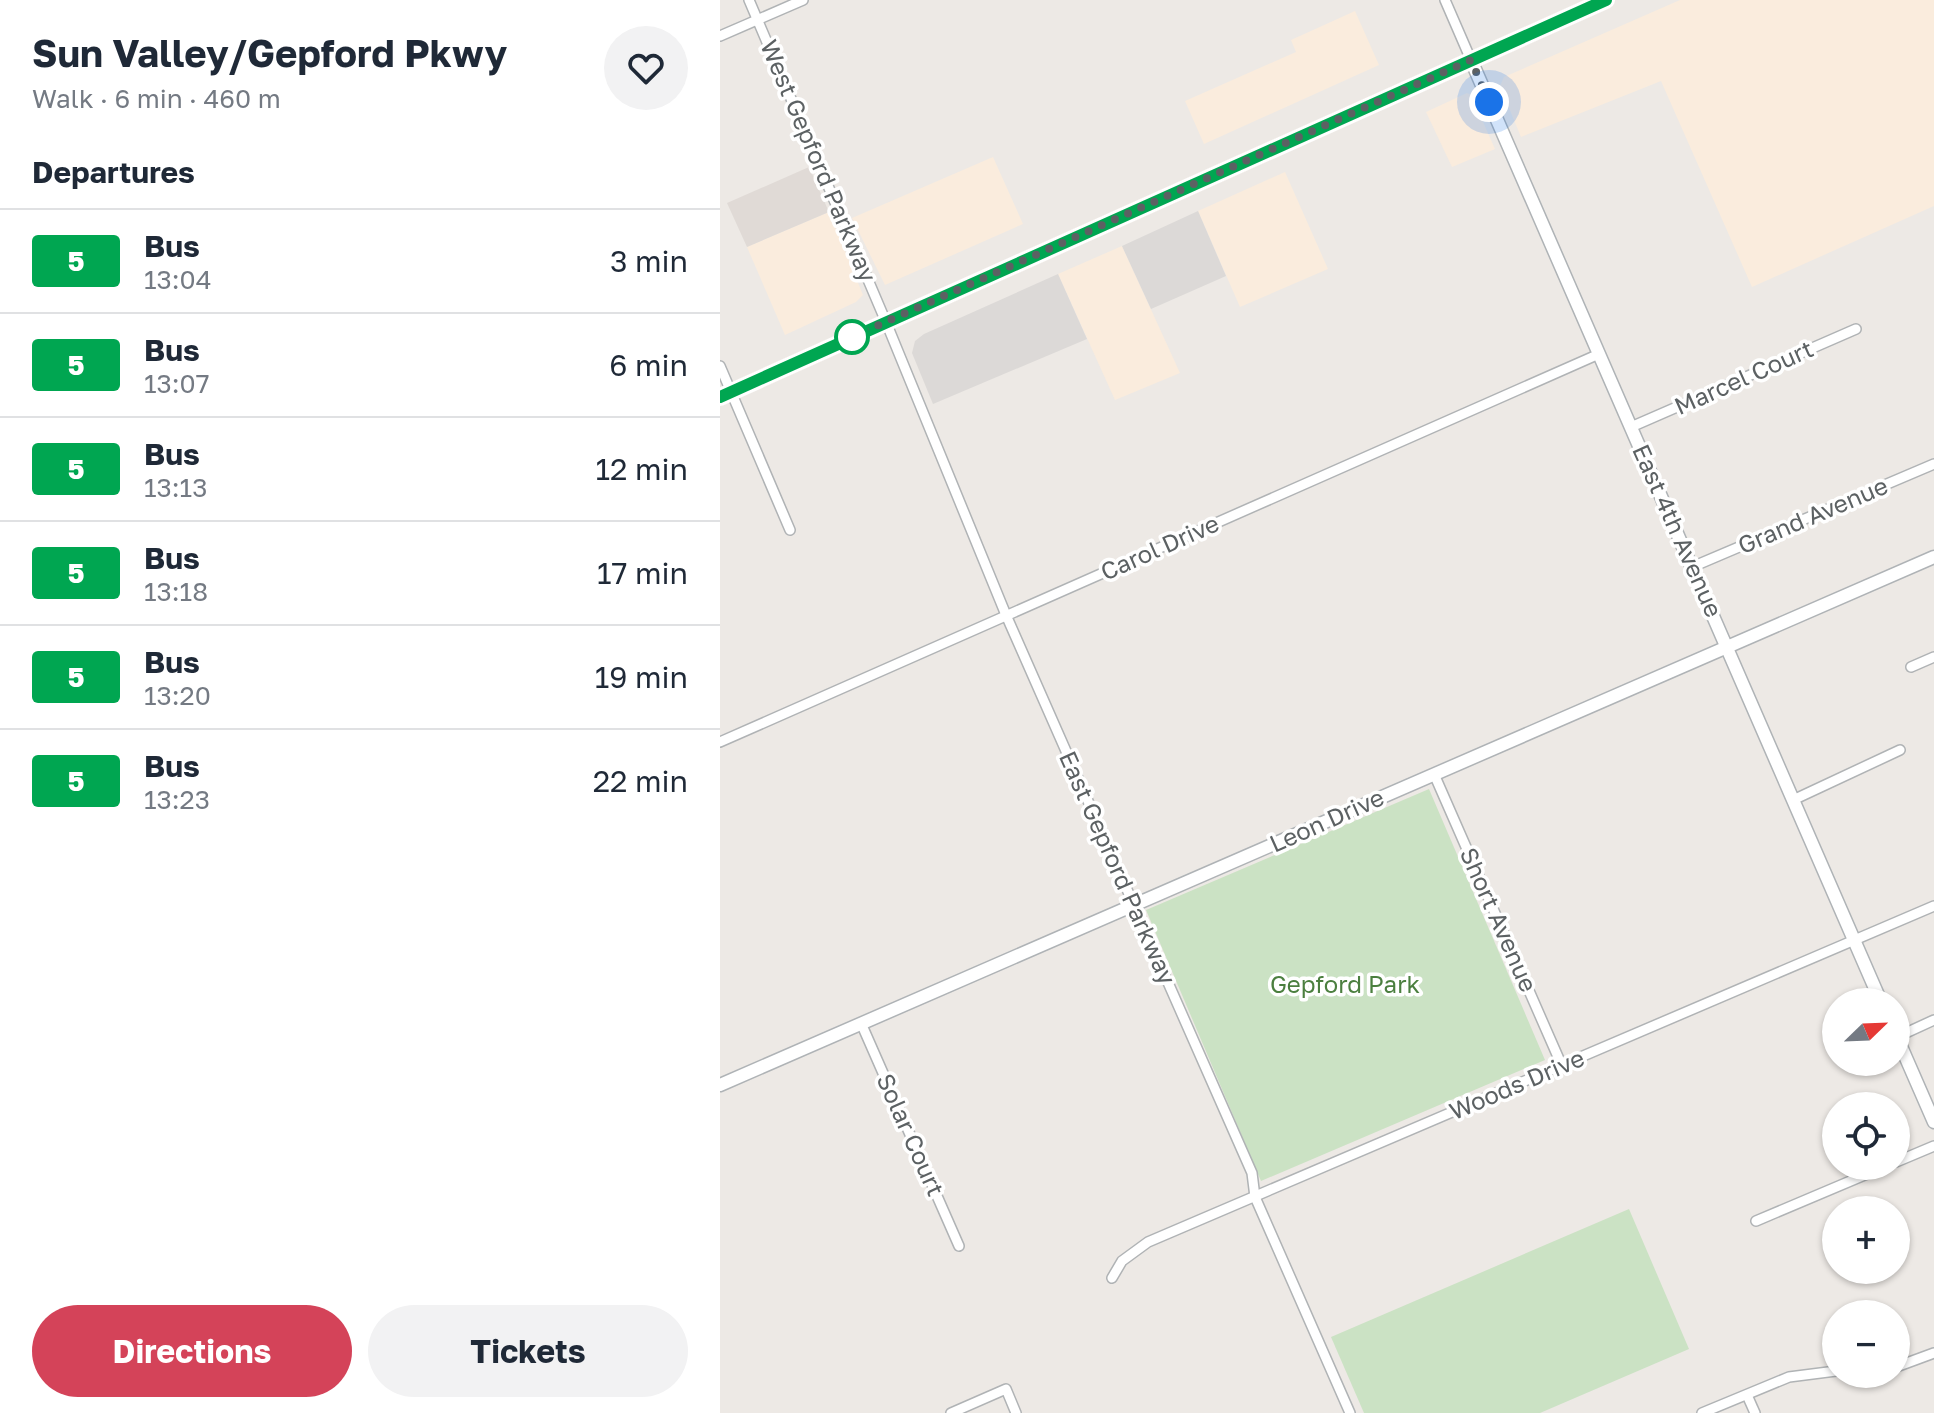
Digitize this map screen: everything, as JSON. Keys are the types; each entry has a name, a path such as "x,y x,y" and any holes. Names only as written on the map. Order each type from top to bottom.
{"main road":[{"path":"725,394 1606,0"}],"street":[{"name":"West Gepford Parkway","path":"749,0 886,322"},
{"path":"720,36 803,0"},
{"path":"1445,0 1471,60"},
{"name":"East 4th Avenue","path":"1471,60 1875,988"},
{"name":"East Gepford Parkway","path":"886,322 1006,615 1252,1173 1255,1197 1350,1413"},
{"name":"Marcel Court","path":"1631,427 1856,329"},
{"name":"Carol Drive","path":"720,742 1599,354"},
{"path":"720,366 725,394 790,530"},
{"name":"Grand Avenue","path":"1692,567 1934,464"},
{"name":"Leon Drive","path":"720,1085 1934,557"},
{"path":"1911,667 1934,657"},
{"path":"1793,800 1900,750"},
{"name":"Short Avenue","path":"1434,774 1562,1066"},
{"name":"Woods Drive","path":"1112,1278 1122,1261 1148,1242 1934,906"},
{"path":"1910,1030 1934,1020"},
{"name":"Solar Court","path":"861,1023 959,1246"},
{"path":"1910,1068 1934,1122"},
{"path":"1910,1156 1934,1146"},
{"path":"1756,1221 1853,1180"},
{"path":"1910,1362 1934,1353"},
{"path":"1702,1413 1795,1375 1822,1372"},
{"path":"951,1413 1006,1389 1016,1413"},
{"path":"1747,1395 1755,1413"}],"shaded area":[{"path":"1680,0 1934,0 1934,206 1752,287 1661,81 1521,137 1500,86 1504,77"},
{"path":"1355,11 1379,65 1204,144 1185,101 1296,52 1291,40"},
{"path":"1467,93 1471,95 1495,149 1452,167 1426,112"},
{"path":"993,157 1023,224 885,285 852,218"},
{"path":"809,167 829,212 747,247 727,203"},
{"path":"1285,172 1328,269 1240,307 1198,211"},
{"path":"1198,211 1226,276 1151,309 1122,246"},
{"path":"829,212 863,295 856,302 785,335 747,247"},
{"path":"1122,246 1180,373 1115,400 1058,274"},
{"path":"1058,274 1087,339 933,404 912,353 915,341 924,334"}],"green space":[{"name":"Gepford Park","path":"1429,789 1545,1060 1261,1181 1146,910"},
{"path":"1629,1209 1689,1349 1540,1413 1364,1413 1331,1337"}],"bus line":[{"name":"5","path":"720,397 1606,0"}],"route":[{"path":"852,337 1471,60 1489,102"}]}
